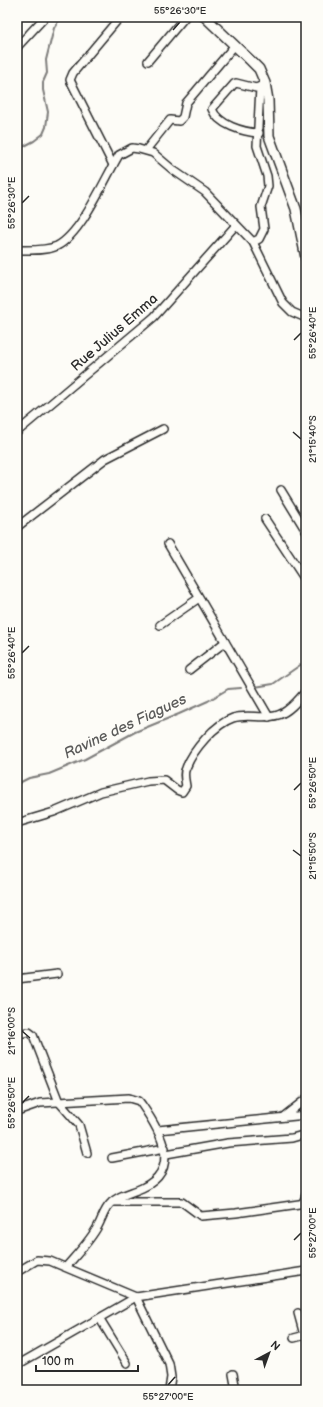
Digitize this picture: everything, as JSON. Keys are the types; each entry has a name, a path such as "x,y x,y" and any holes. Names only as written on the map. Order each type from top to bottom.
{"main road":[{"path":"205,17 258,69 268,100 269,136 303,227 306,258"}],"street":[{"path":"17,47 45,17"},
{"path":"113,165 70,80 73,73 120,17"},
{"path":"148,62 185,17"},
{"path":"146,150 170,120 179,121 182,117 186,103 235,45"},
{"path":"253,242 258,239 264,230 261,207 268,186 267,176 257,146 259,133 263,85 254,88 236,83 212,109 218,117 233,127 244,132 259,133"},
{"path":"17,250 52,248 66,239 88,209 119,155 132,148 146,150 153,153 176,173 205,192 253,242 283,303 292,312 306,318"},
{"name":"Rue Julius Emma","path":"17,432 154,317 236,225"},
{"path":"17,527 105,458 163,430"},
{"path":"281,490 306,531"},
{"path":"264,519 306,581"},
{"path":"168,544 269,717"},
{"path":"160,625 199,598"},
{"path":"190,670 225,642"},
{"path":"17,823 54,812 101,792 148,781 164,780 182,792 186,786 184,778 185,768 206,738 220,723 245,715 269,717 280,715 306,692"},
{"path":"17,979 58,974"},
{"path":"17,1034 29,1032 33,1035 59,1102 79,1125 87,1153"},
{"path":"17,1111 40,1104 129,1098 142,1105 158,1130 165,1151 164,1165 153,1181 112,1202 98,1227 66,1267"},
{"path":"283,1117 306,1099"},
{"path":"158,1130 306,1115"},
{"path":"112,1158 292,1138 306,1134"},
{"path":"112,1202 182,1202 201,1216 236,1213 305,1203 306,1195"},
{"path":"17,1272 31,1263 43,1259 66,1267 136,1297 169,1364 171,1377 168,1390"},
{"path":"17,1365 100,1319 136,1297 306,1271"},
{"path":"294,1338 305,1335 298,1313"},
{"path":"100,1319 127,1363"},
{"path":"233,1374 236,1390"}],"waterway":[{"path":"17,150 34,141 43,134 46,127 48,112 43,90 43,82 47,73 46,60 54,28 61,17"},
{"name":"Ravine des Fiagues","path":"255,687 273,684 306,661"},
{"name":"Ravine des Fiagues","path":"17,784 29,778 49,774 85,759 135,732 208,701 228,689 241,688"}]}
